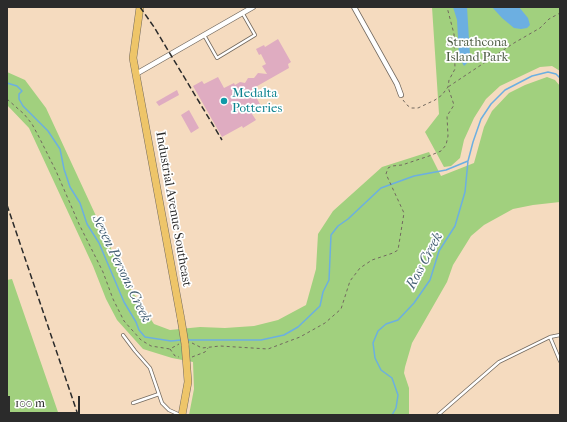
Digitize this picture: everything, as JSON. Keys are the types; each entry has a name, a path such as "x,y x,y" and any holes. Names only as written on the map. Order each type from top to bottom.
{"main road":[{"name":"Industrial Avenue Southeast","path":"140,7 133,58 186,343 188,382 181,415"}],"street":[{"path":"136,74 253,7"},
{"path":"354,7 397,84 401,95"}],"lane":[{"path":"204,35 217,58 224,54 256,35 242,13"},
{"path":"123,335 150,368 165,408 181,415"},
{"path":"438,415 499,362 550,337 560,335"},
{"path":"550,337 560,361"},
{"path":"133,403 159,394"}],"path":[{"path":"7,99 32,124 56,171 124,321 141,340 151,346 170,349 186,343 202,348 220,346 268,349 300,337 325,323 340,309 350,281 360,268 372,260 398,250 404,213 386,174 388,168 392,166 429,156 441,151 446,145 448,136 447,116 454,105 448,87 449,80 455,69 454,34 447,7"},
{"path":"401,95 407,105 411,108 418,108 435,100 442,95 448,87 514,43 540,28 549,19 560,13"}],"green space":[{"name":"Strathcona Island Park","path":"432,7 560,7 560,71 552,66 540,67 500,86 486,99 474,118 464,140 460,158 451,166 444,167 425,132 439,114"},
{"path":"7,72 25,80 46,108 128,285 154,324 170,330 200,327 225,328 254,326 278,320 306,305 316,269 318,234 333,211 382,167 429,152 441,176 474,163 484,127 492,111 509,93 547,77 555,80 560,86 560,202 513,209 484,225 471,236 453,265 447,282 412,343 404,373 409,388 409,415 189,415 194,389 193,362 172,358 143,349 117,320 106,299 93,266 29,128 7,105"},
{"path":"12,279 59,415 7,415 7,280"}],"water":[{"path":"453,7 467,7 470,55 469,61 464,66 459,57 457,20"},
{"path":"492,7 519,7 528,18 530,25 527,28 514,28"}],"building":[{"name":"Medalta Potteries","path":"278,39 291,62 288,64 289,68 252,89 262,108 252,114 256,120 243,128 242,126 222,137 193,86 202,81 204,84 218,77 224,88 234,83 235,85 240,82 245,83 248,78 254,78 258,73 267,74 262,66 266,64 261,54 259,55 256,49 264,45 265,47"},
{"path":"177,90 179,95 159,106 156,102"},
{"path":"189,110 199,128 191,133 181,115"}],"waterway":[{"name":"Ross Creek","path":"392,415 396,408 398,395 392,378 381,370 375,358 373,343 378,331 386,324 398,320 414,303 430,280 439,251 455,226 465,192 468,161 481,119 491,104 505,90 532,76 548,72 556,74 560,78"},
{"name":"Seven Persons Creek","path":"7,83 17,86 22,91 19,94 19,99 23,106 48,131 60,149 64,169 70,187 80,203 87,224 99,243 124,302 139,330 145,337 171,341 181,340"},
{"name":"Seven Persons Creek","path":"187,340 261,340 284,335 298,327 320,306 323,292 329,280 331,235 338,226 348,219 381,188 414,176 446,170 468,161"}],"railway":[{"path":"140,7 154,27 222,140"},
{"path":"7,205 78,415"}],"place":[{"name":"Medalta Potteries","path":"224,101"}]}
